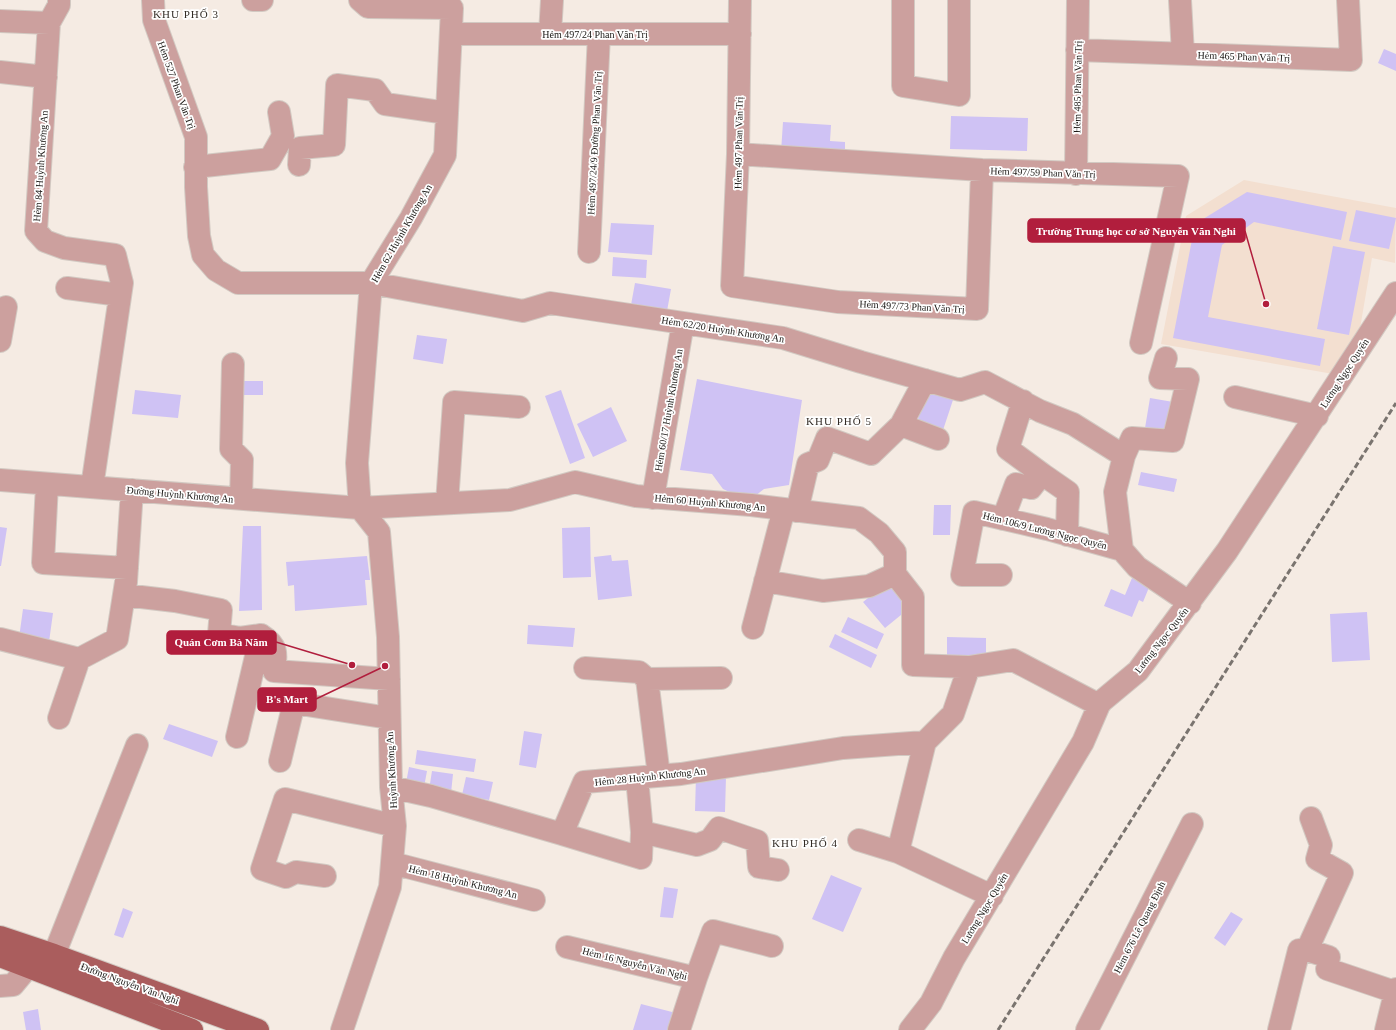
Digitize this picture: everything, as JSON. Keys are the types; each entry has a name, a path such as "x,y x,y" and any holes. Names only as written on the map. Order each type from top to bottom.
{"main road":[{"name":"Đường Nguyễn Văn Nghi","path":"0,938 54,955 258,1030"},
{"name":"Đường Nguyễn Văn Nghi","path":"0,956 192,1030"}],"street":[{"name":"Hẻm 84 Huỳnh Khương An","path":"59,0 59,5 49,23 36,231 45,241 64,248 115,255 122,283 92,487"},
{"name":"Hẻm 527 Phan Văn Trị","path":"153,0 154,20 196,137 199,236 203,255 216,270 238,283 371,283"},
{"path":"253,0 262,0"},
{"name":"Hẻm 62 Huỳnh Khương An","path":"360,0 368,7 452,8 445,155 411,218 371,283 356,463 360,508"},
{"path":"550,34 552,0"},
{"name":"Hẻm 497 Phan Văn Trị","path":"732,286 738,154 740,0"},
{"path":"903,0 903,86 959,95 959,0"},
{"name":"Hẻm 485 Phan Văn Trị","path":"1076,174 1078,0"},
{"path":"1180,0 1183,54"},
{"name":"Hẻm 465 Phan Văn Trị","path":"1077,50 1351,60 1348,0"},
{"path":"0,21 49,23"},
{"name":"Hẻm 497/24 Phan Văn Trị","path":"451,34 740,34"},
{"name":"Hẻm 497/24/9 Đường Phan Văn Trị","path":"589,252 599,34"},
{"path":"0,72 46,77"},
{"path":"299,165 300,148 334,145 337,85 375,90 385,104 447,113"},
{"path":"196,167 270,159 283,136 279,112"},
{"name":"Hẻm 497/59 Phan Văn Trị","path":"738,154 982,170 1178,176 1141,343"},
{"name":"Hẻm 497/73 Phan Văn Trị","path":"732,286 838,302 977,309 982,170"},
{"name":"Hẻm 62/20 Huỳnh Khương An","path":"371,283 523,311 550,303 783,338 960,390 985,382 1040,411 1073,424 1124,456"},
{"path":"66,288 120,294"},
{"name":"Lương Ngọc Quyến","path":"910,1030 931,1003 954,958 1083,742 1099,705 1138,671 1190,603 1227,551 1317,416 1396,293"},
{"path":"0,340 6,307"},
{"name":"Hẻm 60/17 Huỳnh Khương An","path":"653,498 683,323"},
{"path":"1166,358 1160,378 1188,379 1173,441 1132,438 1124,456 1115,492 1122,550 1137,566 1190,603"},
{"path":"233,364 232,449 242,460 241,499"},
{"path":"753,628 765,581 808,464 818,460 827,438 871,454 901,425 925,380"},
{"path":"1235,397 1317,416"},
{"path":"1023,401 1008,449 1068,492 1067,535"},
{"path":"447,503 454,402 519,407"},
{"path":"901,425 938,439"},
{"path":"1003,519 1016,484 1031,488 1042,474"},
{"name":"Đường Huỳnh Khương An","path":"0,480 360,508"},
{"name":"Hẻm 60 Huỳnh Khương An","path":"360,508 510,500 575,482 636,496 791,510 858,518 880,533 894,552 895,574"},
{"path":"47,484 43,563 127,568"},
{"path":"59,718 79,659 117,638 127,568 132,490"},
{"name":"Huỳnh Khương An","path":"342,1030 390,887 395,826 391,786 388,638 379,532 360,508"},
{"name":"Hẻm 106/9 Lương Ngọc Quyến","path":"1001,575 962,575 974,512 1122,550"},
{"path":"765,581 823,591 870,586 895,574 913,597 913,665 969,667 1013,660 1099,705"},
{"path":"124,595 176,601 221,610 219,634 240,638 261,634 269,640 277,652 274,671 389,678"},
{"path":"237,737 261,634"},
{"path":"0,640 79,659"},
{"path":"898,852 925,742 953,714 969,667"},
{"path":"585,668 639,672 647,679 659,776"},
{"path":"647,679 722,678"},
{"path":"280,761 294,703 389,718"},
{"name":"Hẻm 28 Huỳnh Khương An","path":"562,834 584,782 681,774 843,748 925,742"},
{"path":"54,955 137,745"},
{"path":"391,786 431,796 641,858 642,832 637,778"},
{"path":"325,876 296,872 286,877 262,869 285,799 395,826"},
{"path":"1307,950 1342,873 1317,859 1321,845 1311,818"},
{"name":"Hẻm 676 Lê Quang Định","path":"1087,1030 1192,824"},
{"path":"642,832 697,845 710,840 719,828 757,841 759,867 778,870"},
{"path":"860,840 898,852 992,896"},
{"name":"Hẻm 18 Huỳnh Khương An","path":"392,863 534,900"},
{"path":"696,978 713,931 772,946"},
{"name":"Hẻm 16 Nguyễn Văn Nghi","path":"567,947 696,978 679,1030"},
{"path":"1279,1030 1299,950 1307,950 1329,957 1327,969 1396,991 1386,1030"},
{"path":"0,986 13,985 28,967"}],"shaded area":[{"path":"1244,180 1396,208 1395,263 1372,258 1357,346 1339,375 1161,344 1186,216"}],"building":[{"path":"1384,49 1396,54 1396,71 1378,63"},
{"path":"951,116 1028,118 1027,151 950,149"},
{"path":"783,122 831,125 830,141 845,142 845,155 781,152"},
{"path":"1247,192 1347,212 1341,240 1254,222 1222,245 1208,317 1325,339 1320,366 1173,338 1195,224"},
{"path":"1356,210 1396,218 1389,249 1349,241"},
{"path":"611,223 654,225 652,255 608,252"},
{"path":"1333,246 1365,252 1349,335 1317,329"},
{"path":"613,257 647,260 646,278 612,276"},
{"path":"635,283 671,289 667,311 631,305"},
{"path":"417,335 447,339 443,364 413,359"},
{"path":"697,379 802,400 789,485 764,489 755,496 738,496 723,489 712,474 680,470"},
{"path":"236,381 263,381 263,395 236,395"},
{"path":"135,390 181,395 178,418 132,414"},
{"path":"561,390 585,458 570,464 545,396"},
{"path":"927,392 953,400 942,433 916,425"},
{"path":"1150,398 1179,403 1173,439 1144,434"},
{"path":"611,407 627,441 593,457 577,424"},
{"path":"1141,472 1177,479 1174,492 1138,485"},
{"path":"934,505 951,505 950,535 933,535"},
{"path":"243,526 261,526 262,610 239,611"},
{"path":"0,527 7,528 1,566 0,566"},
{"path":"590,527 591,577 563,578 562,528"},
{"path":"611,555 612,561 628,560 632,596 598,600 594,557"},
{"path":"367,556 370,580 365,580 367,605 295,611 294,585 288,586 286,562"},
{"path":"1132,578 1150,585 1143,602 1139,600 1132,617 1104,606 1111,589 1125,595"},
{"path":"891,580 912,606 885,628 863,602"},
{"path":"23,609 53,613 49,642 19,638"},
{"path":"1367,612 1370,660 1332,662 1330,614"},
{"path":"848,617 884,634 877,649 841,632"},
{"path":"528,625 575,628 573,647 527,644"},
{"path":"835,634 877,655 871,668 829,647"},
{"path":"947,637 986,638 986,655 947,655"},
{"path":"169,724 218,741 212,757 163,739"},
{"path":"524,731 542,734 536,768 519,765"},
{"path":"417,750 476,759 474,772 415,764"},
{"path":"409,767 427,771 424,787 406,783"},
{"path":"432,771 453,774 451,793 429,790"},
{"path":"696,776 726,777 725,812 695,811"},
{"path":"466,777 493,782 489,800 462,795"},
{"path":"831,875 862,888 843,932 812,919"},
{"path":"664,887 678,889 673,918 660,917"},
{"path":"123,908 133,912 123,938 114,935"},
{"path":"1231,912 1243,919 1225,946 1214,938"},
{"path":"641,1004 676,1013 671,1030 633,1030"},
{"path":"38,1009 41,1030 26,1030 23,1012"}],"railway":[{"path":"998,1030 1396,403"}],"place":[{"name":"Trường Trung học cơ sở Nguyễn Văn Nghi","path":"1266,304"},
{"name":"Quán Cơm Bà Năm","path":"352,665"},
{"name":"B's Mart","path":"385,666"}],"district":[{"name":"KHU PHỐ 3","path":"186,14"},
{"name":"KHU PHỐ 5","path":"839,421"},
{"name":"KHU PHỐ 4","path":"805,843"}]}
